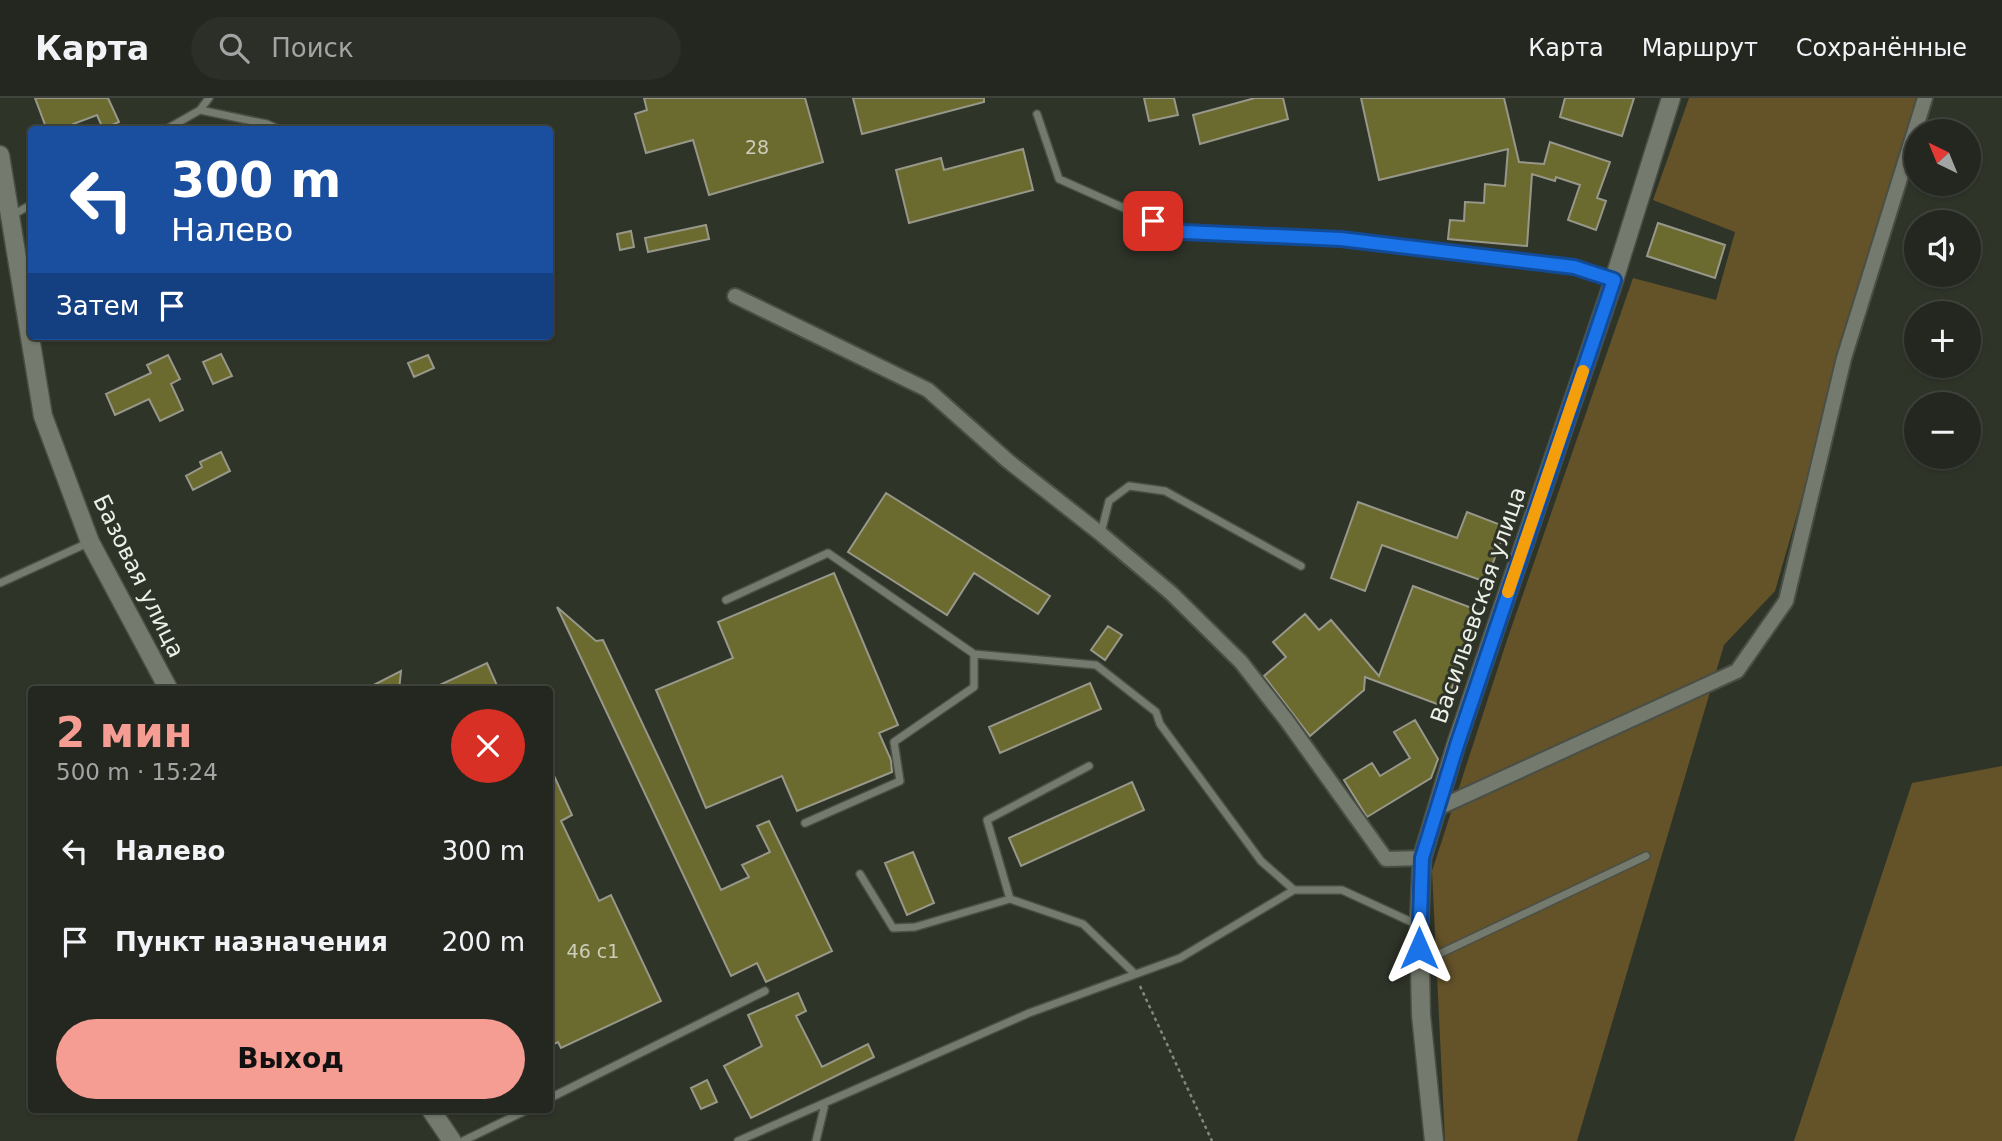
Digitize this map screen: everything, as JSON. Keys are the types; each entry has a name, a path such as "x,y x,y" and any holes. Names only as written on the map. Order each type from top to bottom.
{"street":[{"name":"Васильевская улица","path":"1434,1141 1421,1014 1419,925 1422,858 1436,809 1614,280 1671,98"},
{"path":"1436,809 1737,671 1786,601 1844,358 1925,98"},
{"name":"Базовая улица","path":"0,155 28,325"},
{"path":"735,296 928,390 1008,461 1171,593 1241,662 1387,859 1422,858"},
{"name":"Базовая улица","path":"30,340 43,416 90,542 167,686"},
{"path":"433,1113 452,1141"}],"lane":[{"path":"172,126 200,110 209,98"},
{"path":"200,110 271,126"},
{"path":"1037,114 1059,179 1184,232 1374,243 1574,267 1614,280"},
{"path":"10,216 28,206"},
{"path":"1101,534 1109,501 1129,486 1165,491 1301,566"},
{"path":"0,583 90,542"},
{"path":"726,600 828,553 974,654 1096,665 1156,712 1160,724 1261,861 1294,890"},
{"path":"805,823 900,781 894,742 974,687 974,654"},
{"path":"1010,899 987,820 1089,766"},
{"path":"1420,963 1646,856"},
{"path":"860,874 893,928 915,927 1010,899 1083,924 1134,973"},
{"path":"738,1141 1029,1013 1180,958 1294,890 1342,890 1419,925"},
{"path":"553,1097 765,991"},
{"path":"816,1141 825,1104"},
{"path":"463,1141 521,1113"}],"path":[{"path":"1134,973 1212,1141"}],"shaded area":[{"path":"1689,98 1917,98 1911,119 1904,119 1904,143 1775,591 1724,645 1577,1141 1445,1141 1432,871 1507,640 1633,278 1716,300 1735,232 1653,200"},
{"path":"2002,766 2002,1141 1794,1141 1912,783"}],"building":[{"path":"35,98 108,98 119,122 102,126 97,115 74,126 46,126"},
{"path":"644,98 805,98 823,162 709,195 693,140 646,153 635,114 647,110"},
{"path":"853,98 984,98 984,102 862,134"},
{"path":"1144,98 1174,98 1178,115 1149,121"},
{"path":"1255,98 1283,98 1288,119 1200,144 1193,115"},
{"path":"1361,98 1504,98 1519,162 1544,164 1550,142 1610,162 1597,198 1606,201 1596,230 1568,220 1580,185 1556,177 1555,181 1532,174 1527,246 1448,239 1450,220 1464,221 1465,202 1484,203 1485,184 1505,186 1508,149 1379,180"},
{"path":"1565,98 1634,98 1622,136 1560,117"},
{"path":"1023,149 1033,190 909,223 896,170 941,158 944,170"},
{"path":"1658,223 1725,245 1715,278 1647,256"},
{"path":"706,225 709,239 648,252 645,238"},
{"path":"631,231 634,247 620,250 617,234"},
{"path":"221,354 232,376 213,384 203,362"},
{"path":"168,355 180,379 171,384 183,410 160,421 149,399 115,415 106,394 151,373 147,365"},
{"path":"428,355 434,368 414,377 408,363"},
{"path":"221,452 230,471 193,490 186,476 202,467 200,462"},
{"path":"886,493 1050,596 1038,614 974,573 947,615 848,552"},
{"path":"1358,502 1457,538 1467,512 1506,527 1486,582 1382,545 1365,591 1331,578"},
{"path":"834,573 898,725 879,733 891,760 892,772 797,811 782,776 706,808 656,690 733,658 718,622"},
{"path":"1413,586 1480,611 1445,707 1365,677 1364,690 1310,736 1264,676 1286,657 1273,642 1305,614 1319,630 1331,620 1379,676"},
{"path":"557,607 596,641 603,640 721,890 749,877 742,865 770,852 757,826 769,821 832,951 766,982 757,963 731,976"},
{"path":"1108,626 1122,635 1105,660 1091,650"},
{"path":"487,663 497,686 438,686"},
{"path":"401,671 399,686 372,686"},
{"path":"1090,683 1101,709 1000,753 989,727"},
{"path":"1415,720 1438,759 1431,778 1367,817 1344,780 1372,763 1380,776 1410,758 1394,732"},
{"path":"553,774 572,815 561,821 599,901 611,895 661,1001 561,1048 558,1042 553,1044"},
{"path":"1132,782 1144,810 1021,866 1009,838"},
{"path":"913,852 934,903 907,915 885,863"},
{"path":"798,993 806,1011 796,1016 822,1067 868,1044 874,1057 751,1118 724,1066 762,1046 748,1015"},
{"path":"707,1080 717,1102 701,1109 691,1088"}],"slow traffic":[{"path":"1508,592 1583,371"}],"route":[{"path":"1153,221 1184,232 1341,239 1574,267 1614,280 1457,745 1422,858 1419,948"}]}
